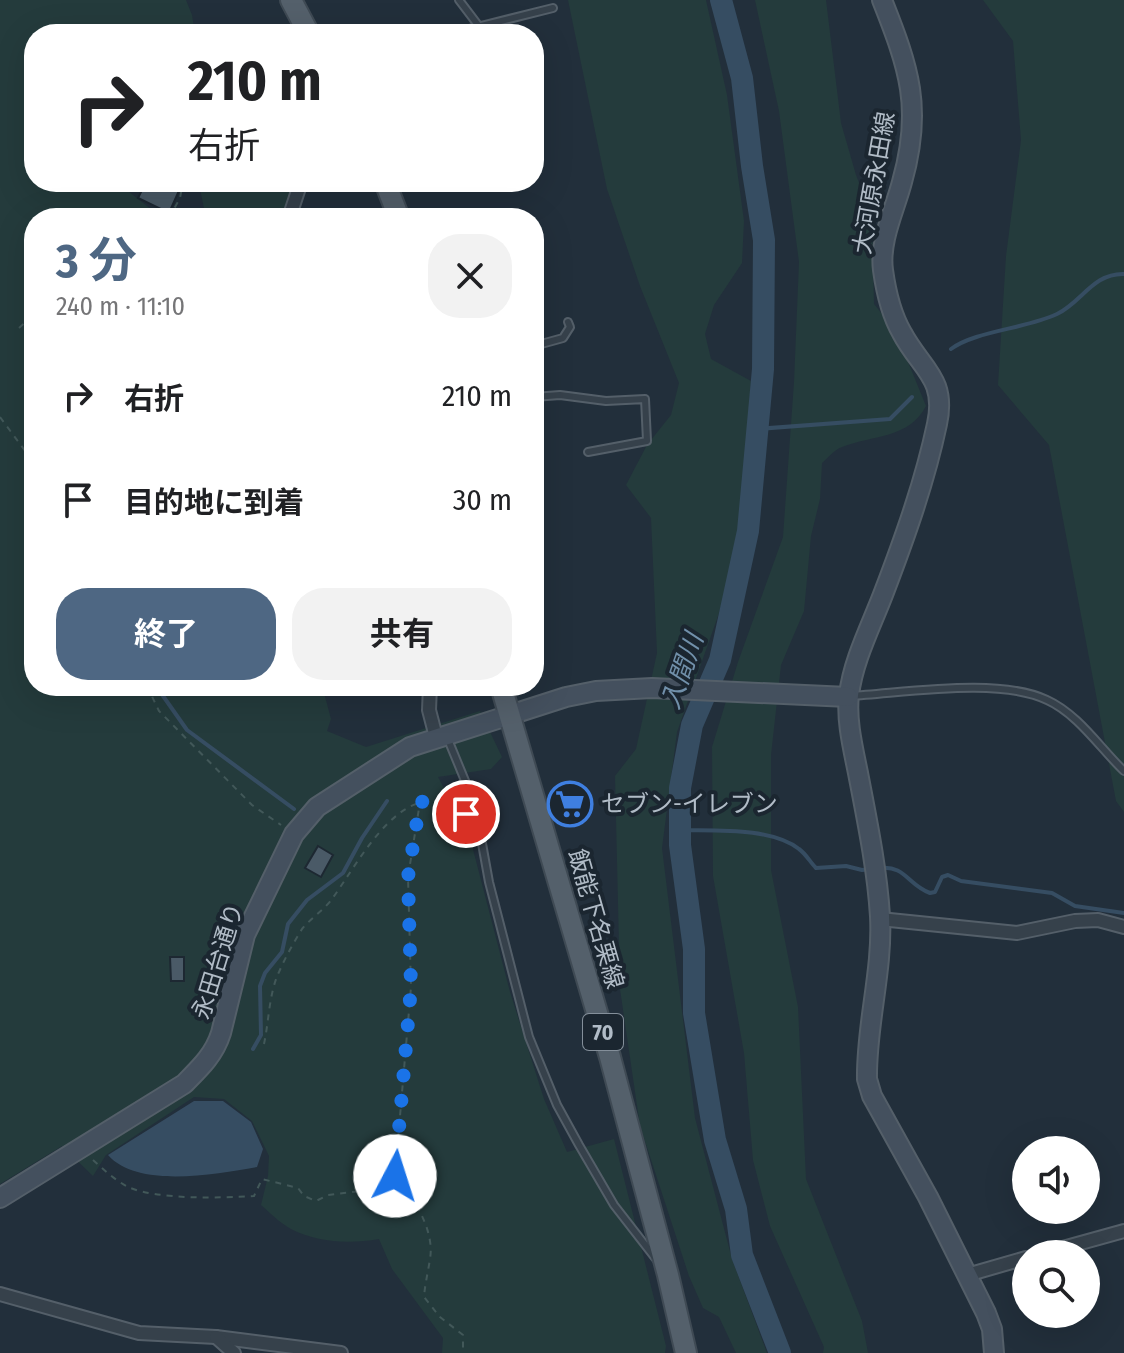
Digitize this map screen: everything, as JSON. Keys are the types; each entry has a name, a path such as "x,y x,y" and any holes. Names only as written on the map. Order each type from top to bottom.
{"main road":[{"path":"291,0 304,24"},
{"name":"飯能下名栗線","path":"504,696 610,1057 686,1353"}],"street":[{"name":"大河原永田線","path":"848,697 856,665 901,548 938,423 939,390 927,367 900,332 889,303 882,264 885,241 904,177 913,121 908,70 882,0"},
{"path":"510,714 596,691 652,688 848,697 880,919 879,966 867,1070 869,1089 967,1275 992,1329 994,1353"},
{"path":"430,696 429,710 441,735"},
{"name":"永田台通り","path":"0,1198 184,1084 216,1048 245,935 294,834 317,807 394,755 441,735 510,714"},
{"path":"880,919 1017,933 1075,921 1098,920 1124,927"},
{"path":"1092,1240 1124,1231"},
{"path":"967,1275 1012,1262"},
{"path":"0,1294 139,1333 216,1337 341,1353"},
{"path":"216,1337 234,1353"}],"lane":[{"path":"459,0 477,24"},
{"path":"482,24 553,8"},
{"path":"544,343 563,338 570,327 568,322"},
{"path":"544,396 560,395 606,401 645,399 647,441 588,452"},
{"path":"848,697 991,687 1024,691 1049,700 1075,720 1124,771"},
{"path":"441,735 475,805 489,882 529,1037 552,1091 614,1205 668,1275"}],"path":[{"path":"19,328 24,323"},
{"path":"0,417 24,449"},
{"path":"152,696 159,711 252,805 294,834"},
{"path":"264,1044 277,975 303,928 329,903 368,846 392,819 420,802 442,799 466,814 479,830"},
{"path":"420,802 408,877 411,987 395,1176 411,1195 426,1227 431,1256 424,1297 440,1317 463,1335 463,1353"},
{"path":"80,1149 130,1188 193,1197 254,1196 262,1179 298,1188 304,1196 316,1201 328,1195 378,1189 395,1176"}],"green space":[{"path":"0,0 186,0 193,24 24,24 24,192 129,192 149,208 24,208 24,696 325,696 331,719 327,731 366,747 480,711 502,757 491,769 438,777 469,834 510,992 544,1099 567,1152 614,1139 666,1346 665,1353 442,1353 443,1338 392,1269 379,1239 346,1242 301,1234 287,1227 261,1205 269,1156 252,1121 224,1099 194,1097 106,1155 93,1176 62,1146 0,1184"},
{"path":"568,0 706,0 727,95 744,221 742,263 714,305 705,334 711,359 751,381 739,545 718,616 677,732 662,848 695,1118 732,1259 767,1353 736,1353 719,1317 703,1308 689,1276 640,1126 620,989 615,776 636,749 657,653 651,518 626,485 647,445 671,415 679,383 640,286 607,189"},
{"path":"755,0 826,0 841,123 872,216 874,304 895,330 926,406 910,425 842,447 822,463 804,611 781,665 771,755 771,870 798,1007 806,1179 862,1321 868,1353 823,1353 824,1347 770,1226 753,1160 744,1053 713,876 712,747 738,662 783,537 794,382 799,262 779,111"},
{"path":"983,0 1124,0 1124,812 1116,801 1049,445 998,385 1006,256 1021,140 1013,41"},
{"path":"201,192 295,192 290,208 204,208"}],"water":[{"path":"194,1101 223,1101 251,1122 263,1149 257,1167 200,1175 158,1176 121,1166 108,1155"}],"building":[{"path":"141,192 178,192 171,208 159,208 138,198"},
{"path":"318,846 333,855 321,877 305,868"},
{"path":"170,957 184,957 184,981 171,981"}],"waterway":[{"name":"入間川","path":"721,0 742,78 764,240 763,369 748,531 720,660 692,725 680,788 680,845 694,949 694,1013 715,1140 736,1209 742,1255 780,1353"},
{"path":"951,349 973,338 1057,314 1104,278 1124,274"},
{"path":"757,429 890,419 912,397"},
{"path":"163,696 187,730 294,809"},
{"path":"253,1049 261,1035 260,986 265,973 282,952 288,924 307,900 343,873 387,801"},
{"path":"680,830 773,837 801,851 816,868 846,866 871,869"},
{"path":"880,868 901,872 930,893 935,892 942,877 948,875 961,881 1052,893 1075,906 1124,913"}],"place":[{"name":"セブン-イレブン","path":"570,804"}],"route":[{"path":"395,1176 411,987 408,877 420,802 442,799 466,814"}]}
